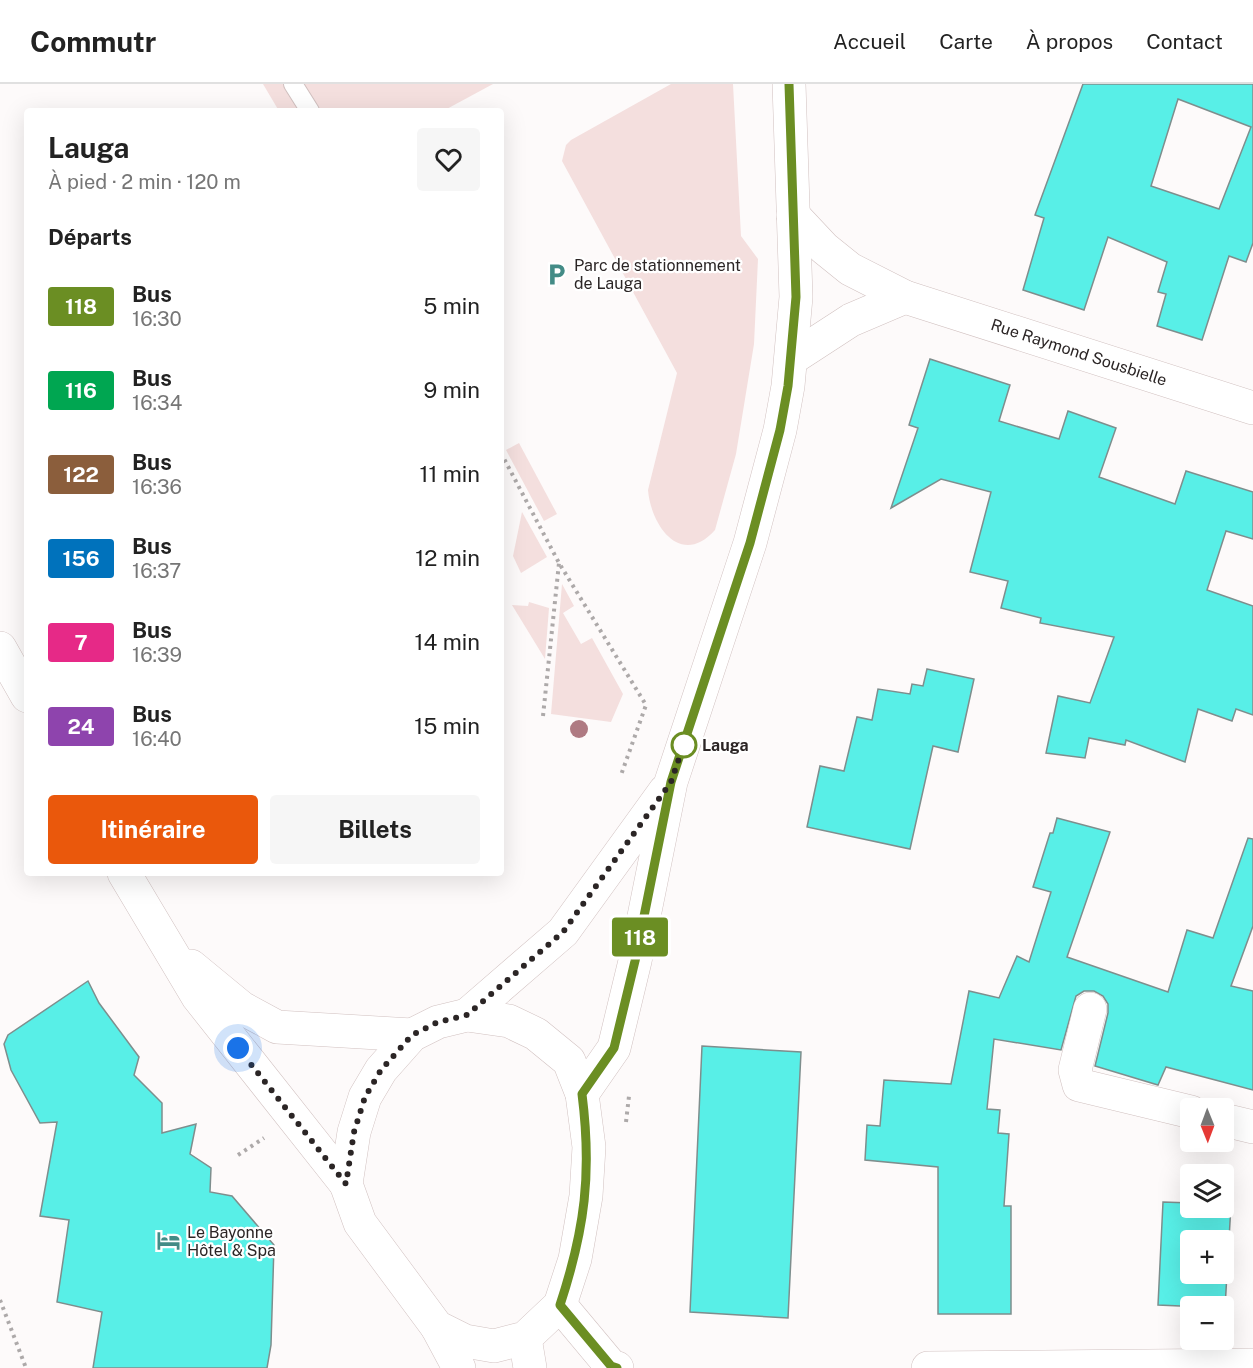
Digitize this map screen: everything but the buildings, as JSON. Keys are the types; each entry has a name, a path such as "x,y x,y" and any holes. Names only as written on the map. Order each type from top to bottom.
{"street":[{"path":"582,1094 614,1048 635,961 671,782 750,543 780,430 791,358 796,297 789,84"},
{"name":"Rue Raymond Sousbielle","path":"793,215 824,248 850,269 905,297 1251,402"},
{"path":"791,358 851,320 905,297"},
{"path":"0,648 24,691"},
{"path":"467,1015 563,932 671,782"},
{"path":"126,876 198,998 346,1184 360,1223 437,1327 459,1368"},
{"path":"166,942 242,1008 277,1027 412,1035"},
{"path":"1090,1009 1075,1070 1079,1085 1180,1109"},
{"path":"346,1184 354,1132 365,1097 381,1070 412,1035 438,1022 467,1015 509,1021 536,1034 569,1061 582,1094 589,1147 586,1196 575,1259 560,1305 528,1353 465,1341 437,1327"},
{"path":"1234,1122 1253,1127"},
{"path":"560,1305 611,1366 617,1368"},
{"path":"928,1368 1253,1365"}],"lane":[{"path":"293,84 308,108"}],"path":[{"path":"504,459 559,563 646,705 621,775"},
{"path":"543,716 559,563"},
{"path":"238,1155 265,1138"},
{"path":"0,1300 27,1368"}],"shaded area":[{"path":"263,84 493,84 449,108 277,108"},
{"path":"671,84 733,84 741,236 758,259 754,344 736,454 715,530 702,541 691,545 680,544 670,538 662,528 650,504 648,490 677,373 562,161 566,145 571,140"},
{"path":"519,443 557,514 544,521 506,450"},
{"path":"522,512 547,557 521,573 513,556"},
{"path":"562,584 574,606 563,613 581,644 592,638 623,694 611,722 551,714"},
{"path":"529,602 549,608 545,659 512,605 528,606"}],"bus line":[{"name":"118","path":"617,1368 611,1366 560,1305 575,1259 586,1196 589,1147 582,1094 614,1048 635,961 671,782 750,543 780,430 788,386 796,297 789,84"}],"place":[{"name":"Parc de stationnement de Lauga","path":"556,274"},
{"name":"Lauga","path":"684,745"},
{"name":"Le Bayonne Hôtel & Spa","path":"169,1241"}],"route":[{"path":"238,1048 346,1184 354,1132 365,1097 381,1070 412,1035 438,1022 467,1015 563,932 671,782 685,741 684,745"}]}
